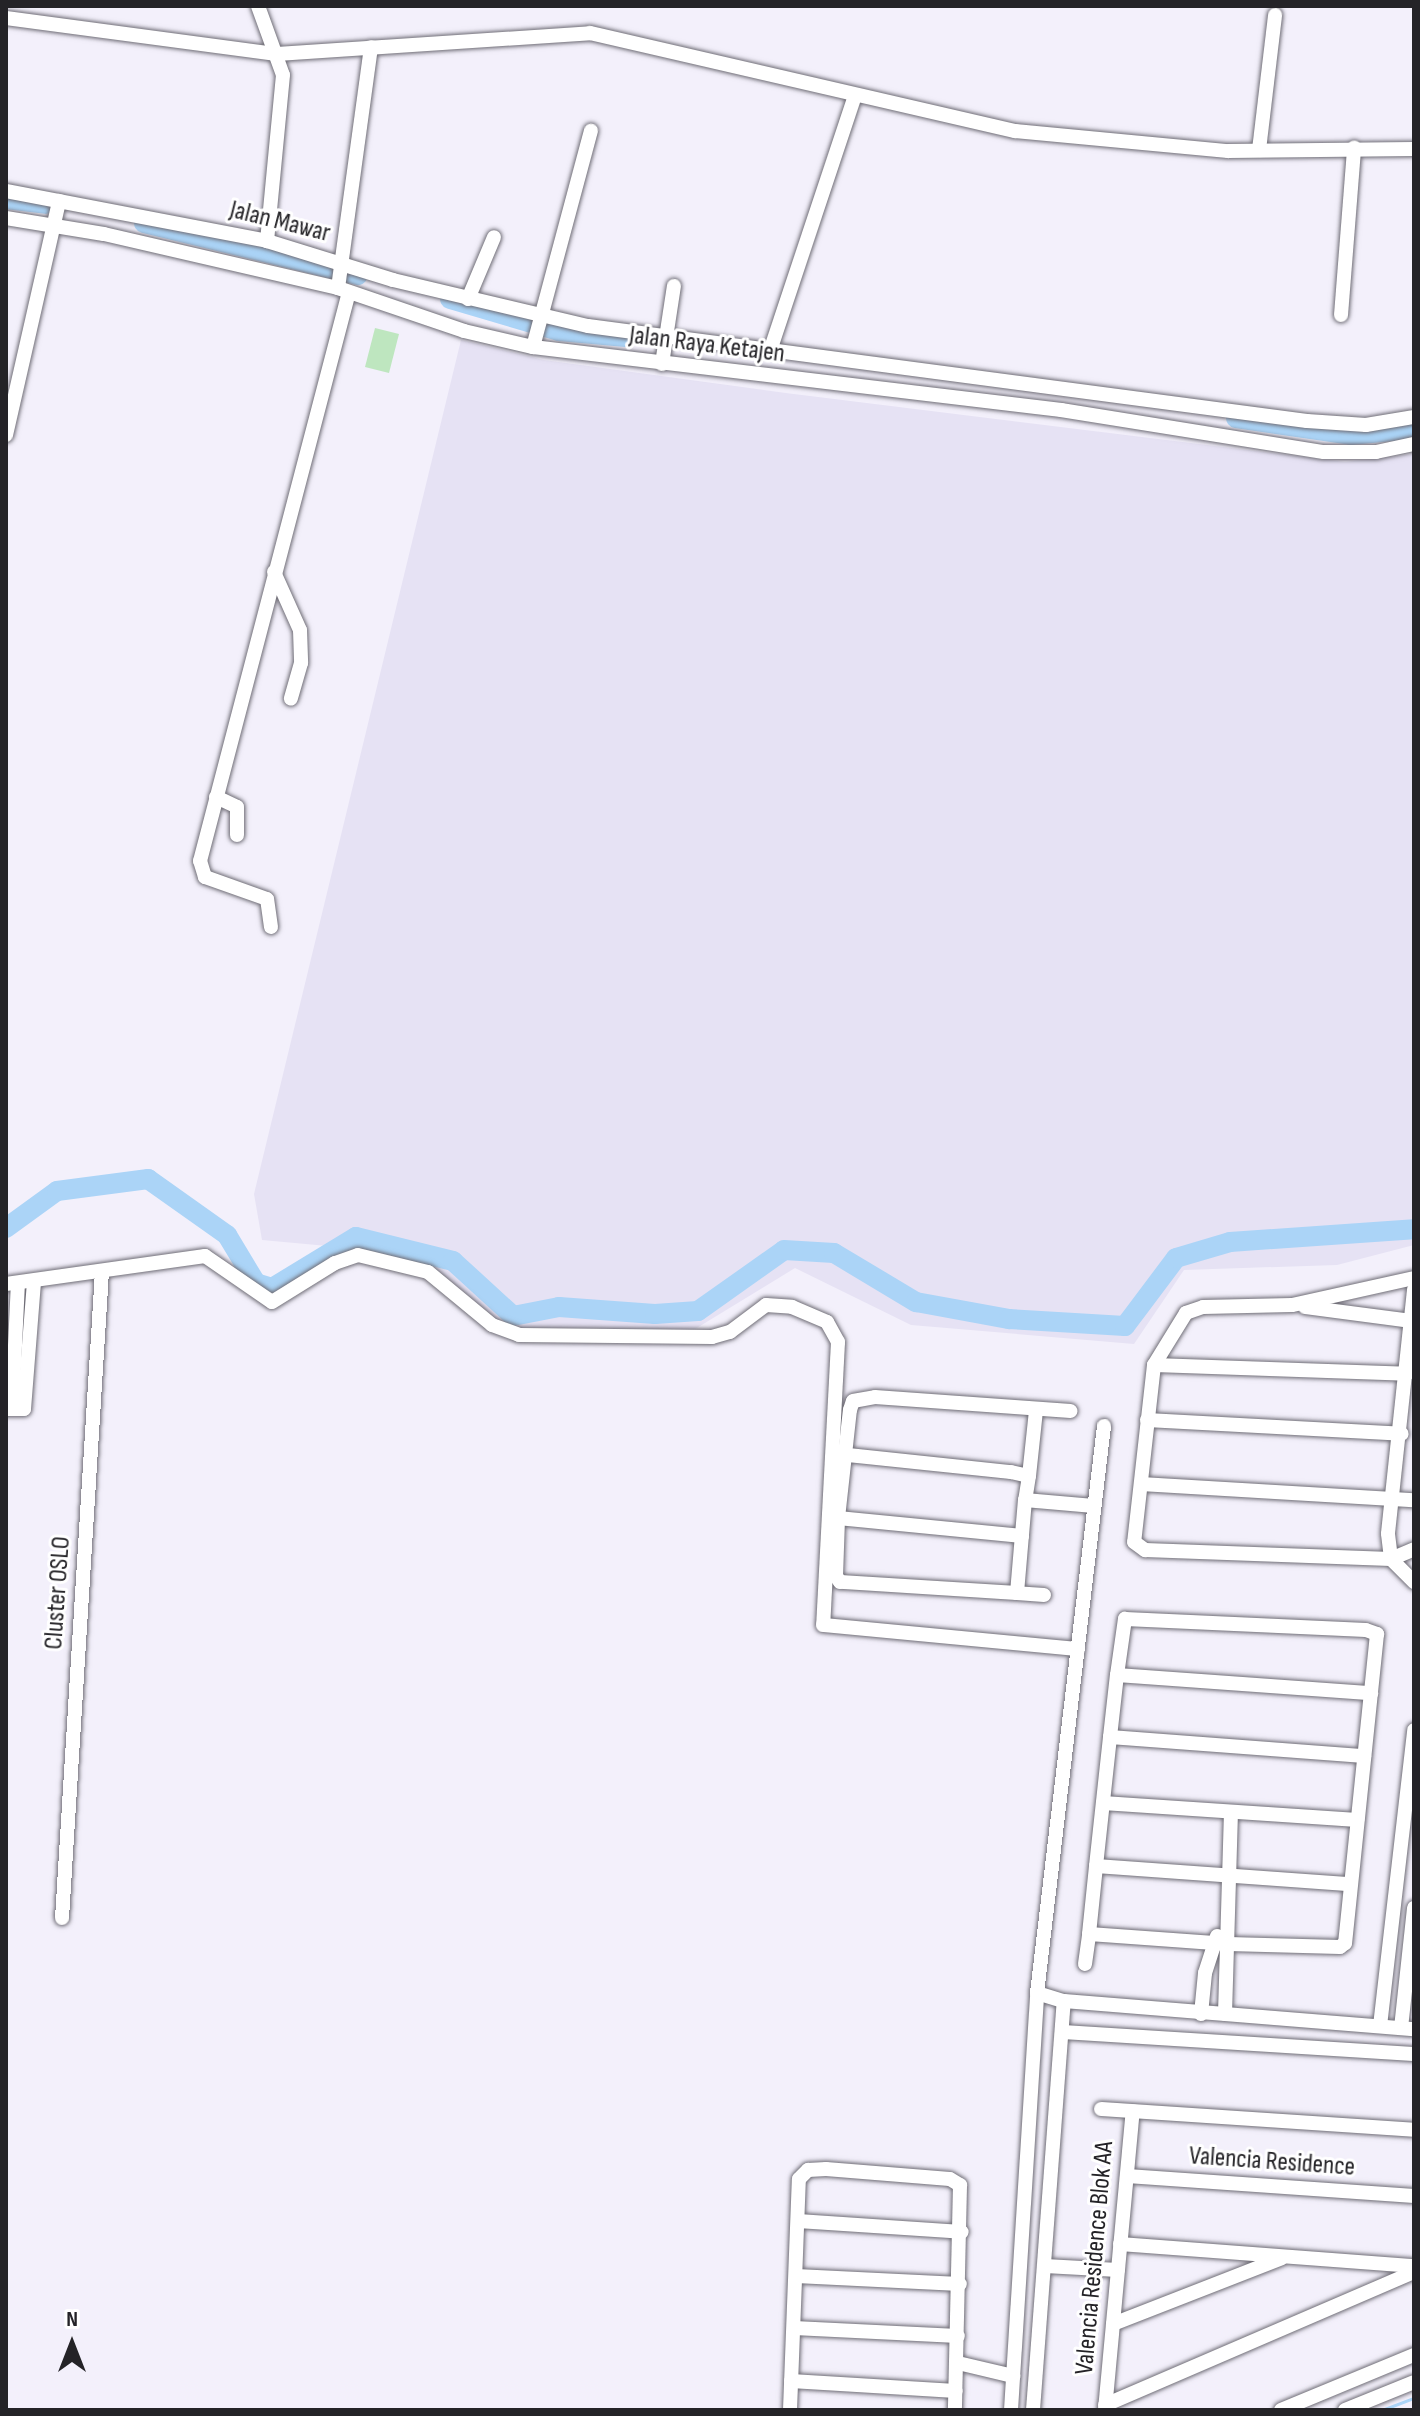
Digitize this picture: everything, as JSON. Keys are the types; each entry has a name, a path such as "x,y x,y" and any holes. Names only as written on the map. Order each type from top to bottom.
{"street":[{"path":"258,6 277,54 283,96 267,241"},
{"path":"1259,150 1275,15"},
{"path":"6,18 277,54 590,33 1015,131 1157,148 1414,149"},
{"path":"271,927 267,899 201,873 216,797 274,572 342,279 371,47"},
{"path":"771,348 855,96"},
{"path":"534,343 591,131"},
{"path":"1341,315 1354,148"},
{"name":"Jalan Mawar","path":"6,191 28,208 203,240 267,241 342,279 468,299 587,339"},
{"name":"Jalan Raya Ketajen","path":"6,218 28,208 203,240 342,279 464,331 534,343 587,339 664,348 855,384 1061,410 1324,452 1376,452 1414,444"},
{"path":"6,435 12,379 58,212"},
{"path":"468,299 494,237"},
{"path":"664,348 674,286"},
{"path":"587,339 664,348 771,348 1337,424 1414,417"},
{"path":"855,384 857,361"},
{"path":"274,572 300,630 301,663 291,699"},
{"path":"216,797 237,807 237,835"},
{"path":"14,1409 12,1284 205,1256 272,1302 347,1257 369,1256 441,1279 492,1325 519,1335 712,1337 773,1304 819,1316 834,1328 838,1342 823,1625 1078,1649"},
{"name":"Cluster OSLO","path":"62,1918 102,1271"},
{"path":"1292,1305 1414,1278"},
{"path":"14,1409 34,1281"},
{"path":"1414,1290 1412,1343 1407,1374 1409,1404 1388,1534 1391,1559 1414,1582"},
{"path":"1412,1321 1292,1305 1194,1308 1179,1321 1154,1365 1134,1542 1141,1549 1391,1559 1414,1549"},
{"path":"1154,1365 1407,1374"},
{"path":"1044,1595 840,1582 836,1576 838,1518 848,1455 850,1410 860,1398 1070,1411"},
{"path":"1017,1593 1036,1410"},
{"path":"1147,1420 1402,1434"},
{"path":"1011,2410 1037,1993 1104,1426"},
{"path":"848,1455 1029,1476"},
{"path":"1141,1484 1414,1500"},
{"path":"1025,1500 1094,1506"},
{"path":"838,1518 1022,1536"},
{"path":"1085,1964 1123,1622 1131,1616 1366,1630 1378,1640 1346,1937 1340,1947 1221,1944 1089,1934"},
{"path":"1117,1675 1371,1693"},
{"path":"1380,2026 1414,1730"},
{"path":"1110,1737 1364,1756"},
{"path":"1103,1803 1357,1820"},
{"path":"1225,2014 1226,1980 1221,1944 1229,1876 1231,1812"},
{"path":"1096,1866 1350,1884"},
{"path":"1037,1993 1064,2001 1408,2029 1414,1908"},
{"path":"1206,2040 1205,1980 1221,1944"},
{"path":"1205,1980 1226,1980"},
{"path":"1033,2410 1064,2001"},
{"path":"1062,2032 1414,2054"},
{"path":"1101,2109 1414,2130"},
{"name":"Valencia Residence Blok AA","path":"1105,2408 1133,2111"},
{"path":"790,2410 802,2172 826,2169 950,2179 960,2185 963,2197 955,2410"},
{"name":"Valencia Residence","path":"1127,2176 1414,2196"},
{"path":"798,2221 962,2232"},
{"path":"1120,2244 1414,2266"},
{"path":"1113,2324 1286,2256"},
{"path":"1045,2266 1118,2270"},
{"path":"1105,2408 1414,2272"},
{"path":"796,2276 960,2284"},
{"path":"794,2328 958,2336"},
{"path":"1281,2410 1414,2355"},
{"path":"958,2363 1013,2376"},
{"path":"791,2381 956,2391"},
{"path":"1345,2410 1414,2382"}],"shaded area":[{"path":"461,340 544,360 1345,462 1414,454 1414,1245 1337,1265 1184,1270 1134,1344 911,1325 795,1268 682,1337 509,1337 393,1252 262,1240 254,1194"}],"green space":[{"path":"375,328 399,334 389,373 365,367"}],"waterway":[{"path":"6,199 46,204"},
{"path":"144,223 358,275"},
{"path":"450,299 559,331 626,337"},
{"path":"1236,418 1351,435 1414,429"},
{"path":"6,1228 57,1191 148,1179 227,1235 256,1283 272,1288 356,1237 453,1261 513,1316 559,1307 655,1314 698,1311 784,1250 834,1253 916,1302 1009,1319 1125,1326 1176,1258 1230,1242 1414,1229"},
{"path":"1382,2410 1414,2398"}]}
